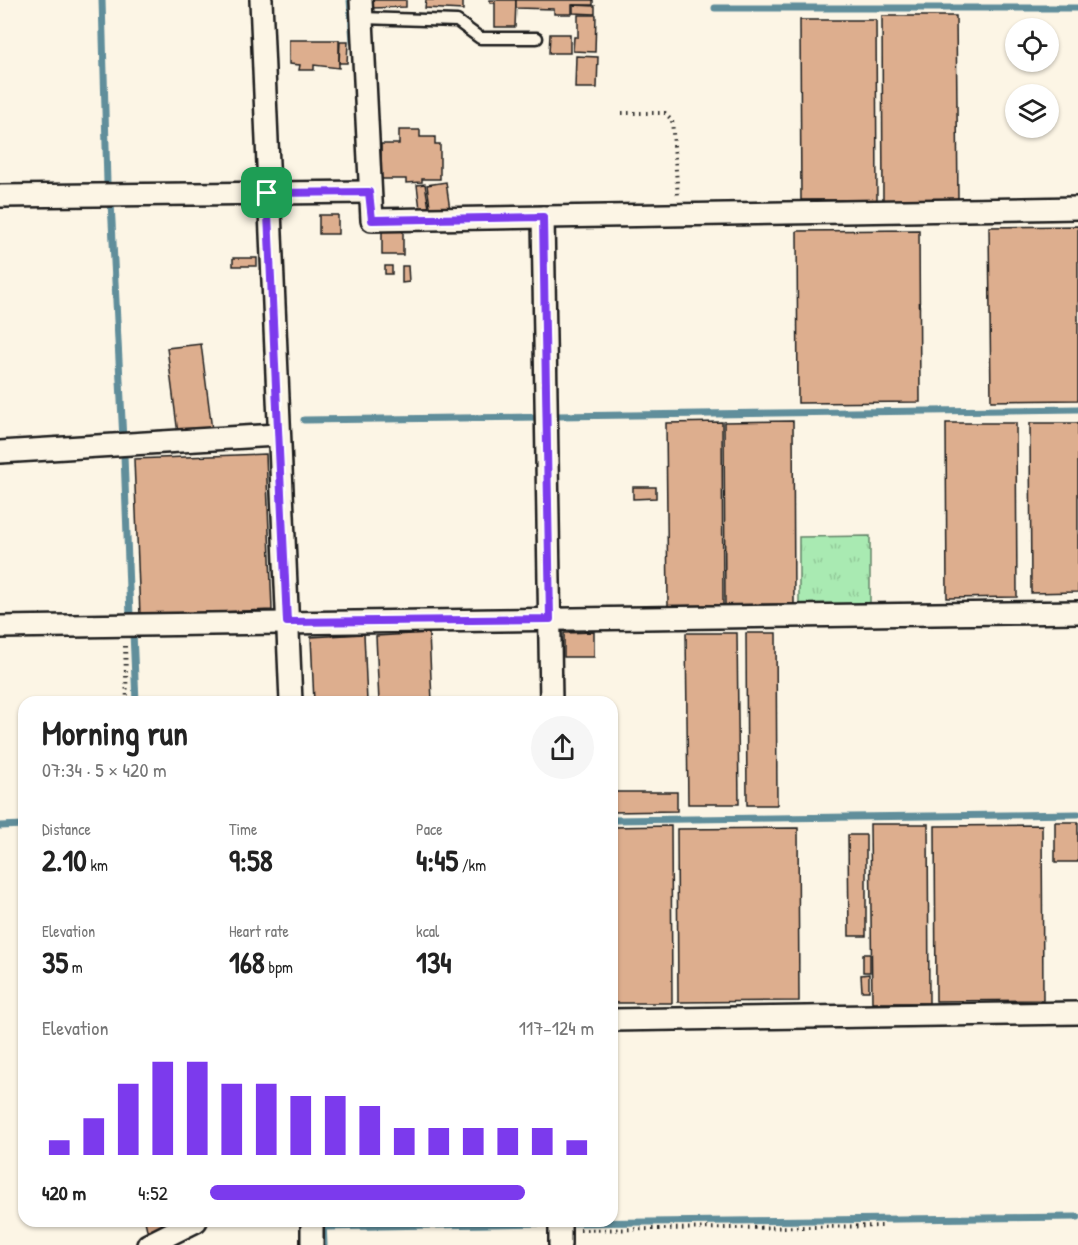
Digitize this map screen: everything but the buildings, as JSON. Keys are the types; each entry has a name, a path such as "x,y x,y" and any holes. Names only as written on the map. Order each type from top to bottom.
{"street":[{"path":"261,0 274,193 277,435 294,622 291,696"},
{"path":"362,9 372,220 1078,208"},
{"path":"0,195 369,192"},
{"path":"543,217 551,696"},
{"path":"0,452 277,435"},
{"path":"0,627 1078,612"},
{"path":"618,1020 1078,1013"},
{"path":"148,1245 184,1227"},
{"path":"312,1227 312,1245"}],"lane":[{"path":"362,9 457,21 480,38 537,38"}],"path":[{"path":"622,113 665,113 672,120 680,214"},
{"path":"124,625 128,696"},
{"path":"560,1232 885,1226"}],"green space":[{"path":"870,536 870,608 799,609 799,537"}],"waterway":[{"path":"102,0 107,183"},
{"path":"350,0 353,42"},
{"path":"715,8 1078,8"},
{"path":"111,202 123,440"},
{"path":"557,416 1078,409"},
{"path":"304,420 539,417"},
{"path":"124,455 130,616"},
{"path":"133,632 136,696"},
{"path":"618,820 1078,814"},
{"path":"0,826 18,825"},
{"path":"618,1222 1078,1217"},
{"path":"323,1227 324,1245"}],"route":[{"path":"369,192 372,220 543,217 550,619 287,622 267,193 369,192"}]}
